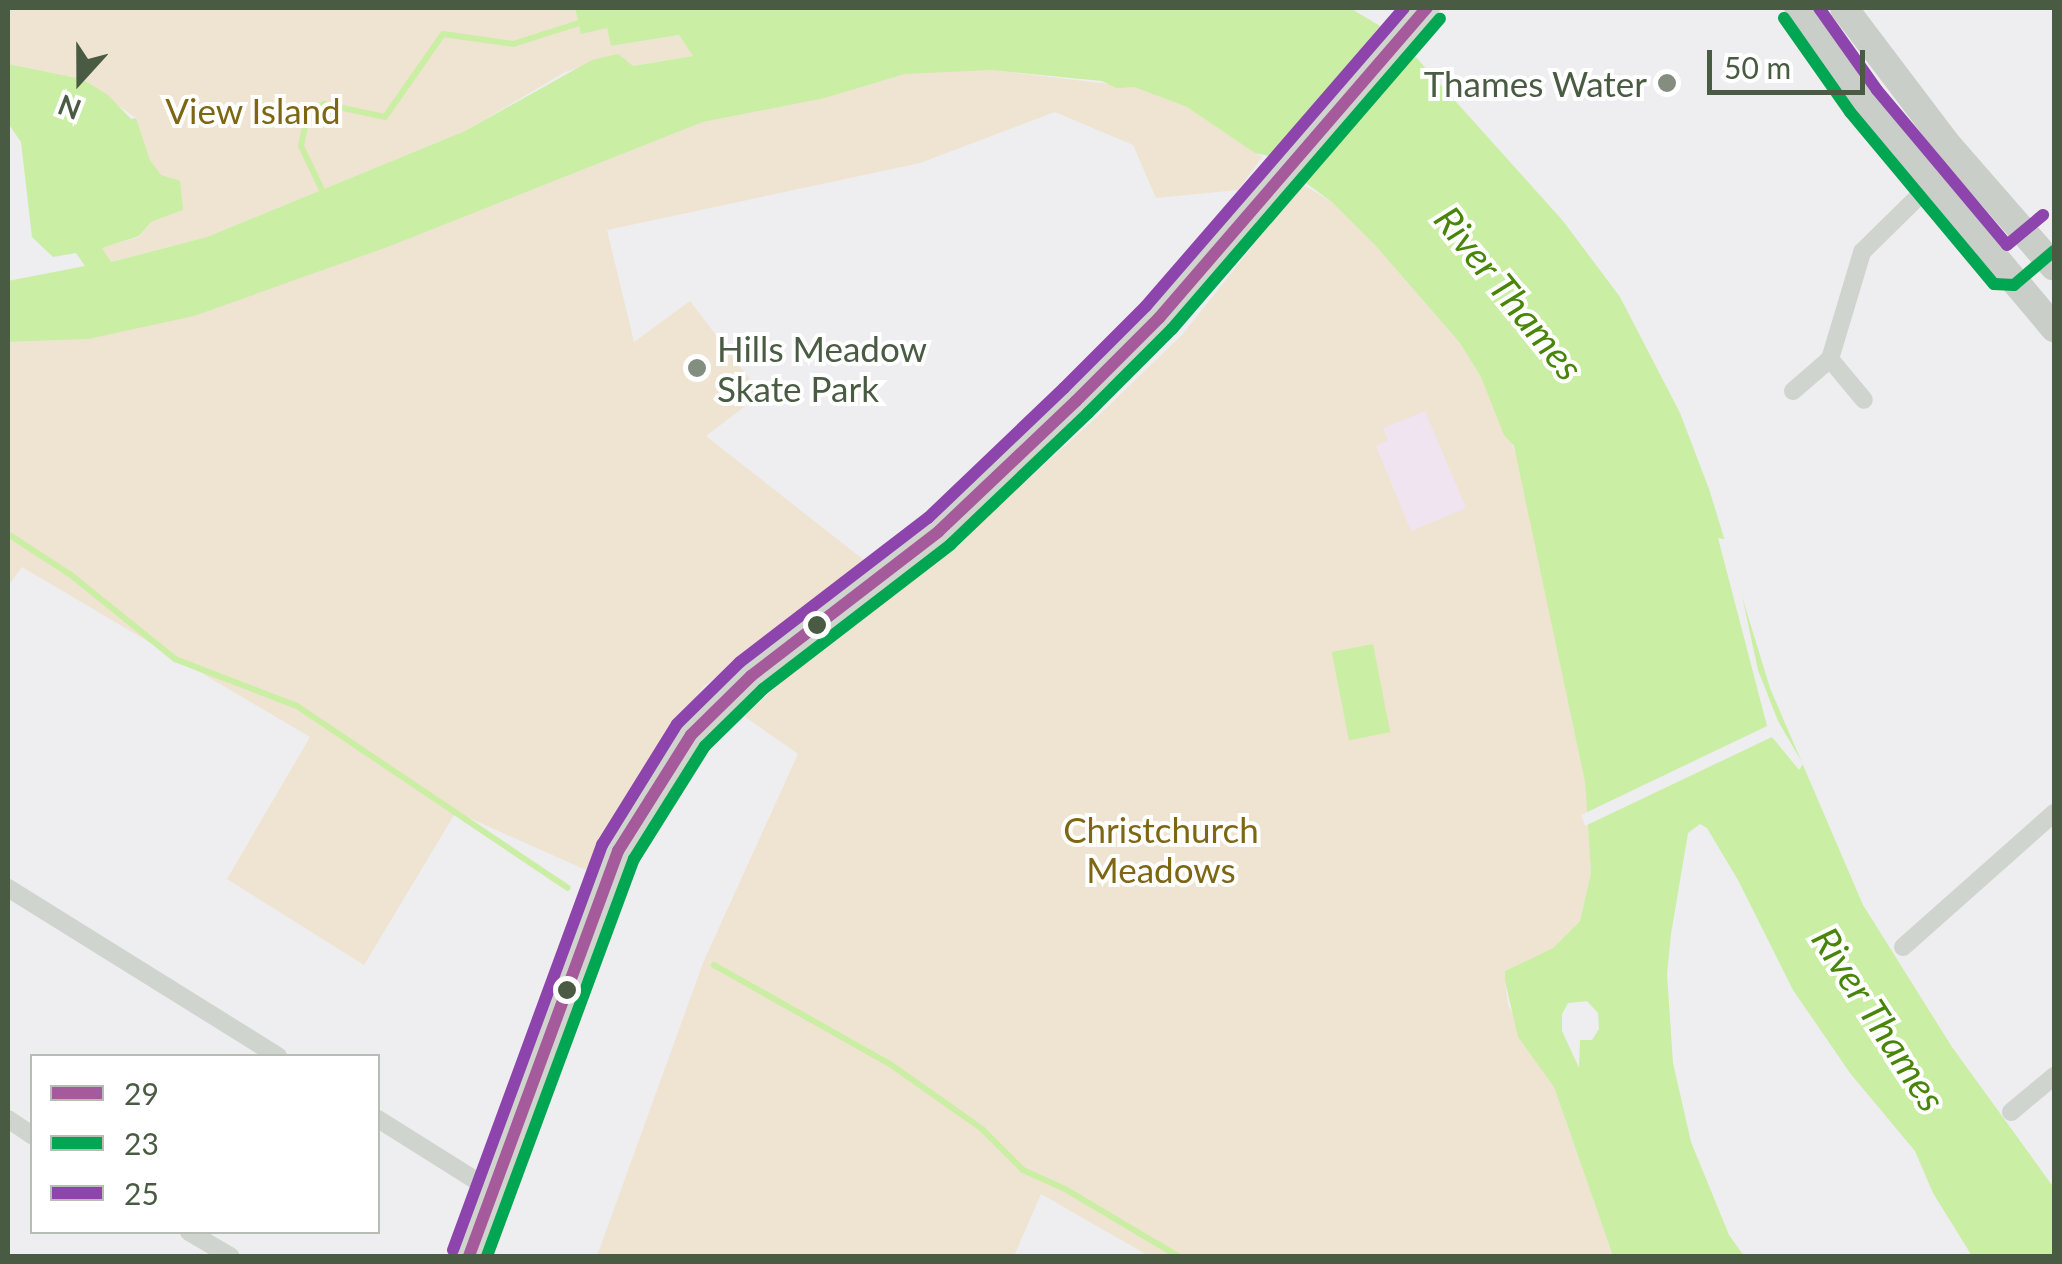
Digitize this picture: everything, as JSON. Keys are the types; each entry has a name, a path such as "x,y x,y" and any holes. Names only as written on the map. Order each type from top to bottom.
{"main road":[{"path":"469,1256 618,851 691,736 751,676 939,531 1076,401 1159,318 1427,8"},
{"path":"1798,8 1863,101 1930,185 2054,328"},
{"path":"1844,8 1946,143 2054,266"}],"street":[{"path":"1792,390 1830,358 1862,252 1930,185"},
{"path":"1830,358 1864,400"},
{"path":"1903,946 2054,813"},
{"path":"8,888 275,1054"},
{"path":"2011,1112 2054,1076"},
{"path":"8,1120 30,1134"},
{"path":"380,1120 493,1191"},
{"path":"192,1234 230,1256"}],"green space":[{"name":"View Island","path":"8,8 575,8 581,34 607,27 612,46 680,35 693,56 633,66 591,64 565,72 465,131 207,237 110,262 101,248 139,237 151,222 183,210 150,160 136,118 82,79 8,64"},
{"path":"991,70 1134,87 1187,107 1262,157 1238,190 1156,198 1133,145 1055,112 920,163 607,230 634,342 690,301 761,394 706,436 869,564 704,686 671,731 597,875 456,812 364,965 227,879 310,737 22,567 8,586 8,342 88,339 393,245 703,122 825,98 905,74"},
{"name":"Christchurch Meadows","path":"1302,184 1332,202 1375,245 1460,343 1481,377 1519,460 1585,782 1591,873 1580,921 1553,948 1505,971 1505,981 1508,1005 1554,1087 1613,1256 1149,1256 1041,1194 1014,1256 597,1256 703,963 798,754 744,716 786,678 950,550 1098,416 1182,335"}],"sand":[{"path":"1425,411 1466,508 1411,531 1376,446 1388,440 1383,428"}],"water":[{"name":"River Thames","path":"575,8 1350,8 1380,26 1413,54 1563,221 1620,297 1680,413 1709,489 1770,688 1863,905 1952,1047 2054,1188 2054,1256 1972,1256 1933,1193 1915,1151 1850,1073 1793,990 1738,880 1707,828 1700,824 1688,833 1671,934 1667,974 1673,1063 1691,1142 1729,1235 1744,1256 1613,1256 1554,1087 1518,1037 1505,981 1505,971 1553,948 1580,921 1591,873 1585,782 1514,446 1504,435 1481,377 1460,343 1375,245 1332,202 1269,156 1255,153 1187,107 1134,87 1116,88 1102,81 991,70 905,74 825,98 703,122 393,245 194,316 88,339 8,342 8,281 85,266 76,253 53,257 32,237 21,142 8,123 8,64 82,79 108,95 131,119 136,118 150,160 161,175 180,181 183,210 151,222 139,236 102,248 111,262 207,237 465,131 592,60 618,54 633,66 693,56 679,35 611,46 607,28 581,34","holes":["1587,1001 1598,1013 1599,1029 1592,1040 1580,1040 1579,1068 1562,1031 1562,1014 1568,1003"]},
{"path":"1373,644 1390,732 1349,740 1332,652"}],"pier":[{"path":"1380,26 1413,54 1303,185 1270,157"},
{"path":"1718,538 1730,540 1758,670 1778,721 1803,764 1799,770 1772,737 1585,826 1581,815 1767,726"}],"waterway":[{"path":"322,190 301,146 306,123 324,104 385,117 443,34 513,44 579,23"},
{"path":"8,534 71,575 175,659 297,706 568,888"},
{"path":"714,965 890,1064 982,1129 1023,1170 1065,1189 1178,1256"}],"transit line":[{"name":"25","path":"453,1250 602,845 677,724 740,662 928,518 1064,388 1146,306 1404,8"},
{"name":"29","path":"469,1256 618,851 691,735 751,676 939,531 1076,401 1159,318 1427,8"},
{"name":"25","path":"1819,8 1877,90 2007,245 2043,215"},
{"name":"23","path":"1784,18 1850,112 1994,284 2014,285 2054,251"},
{"name":"23","path":"487,1256 634,859 705,746 763,689 951,544 1088,413 1172,329 1440,19"}],"place":[{"name":"Thames Water","path":"1667,83"},
{"name":"Hills Meadow Skate Park","path":"697,368"}]}
